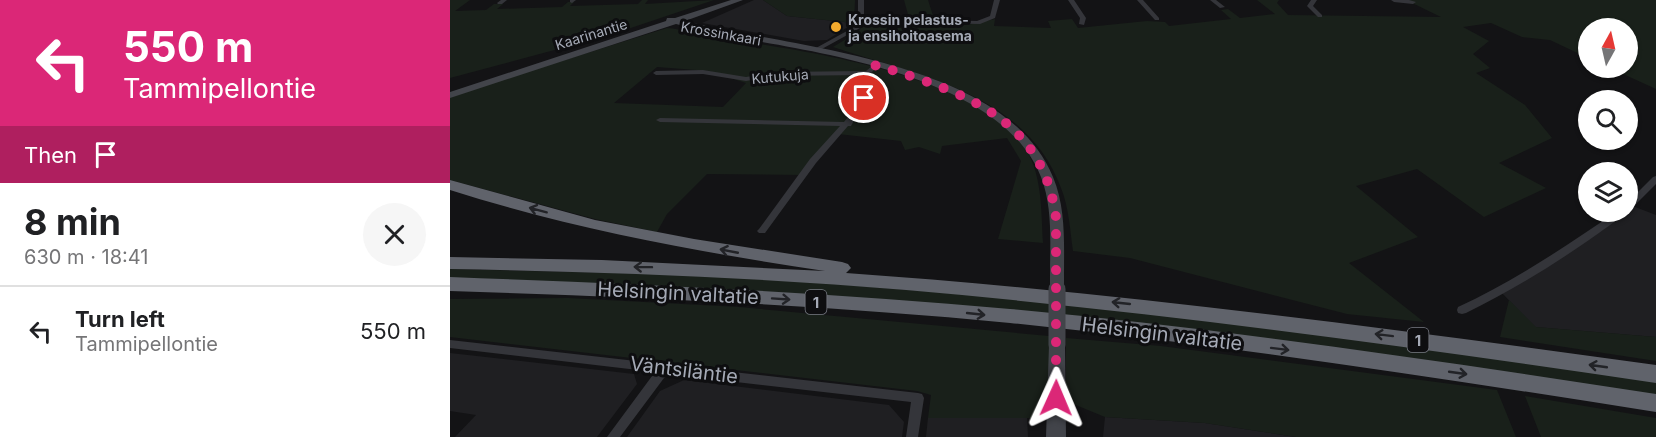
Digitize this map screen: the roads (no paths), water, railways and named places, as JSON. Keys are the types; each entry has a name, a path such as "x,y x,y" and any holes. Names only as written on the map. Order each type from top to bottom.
{"highway":[{"path":"450,185 618,229 743,253 953,286"},
{"name":"Helsingin valtatie","path":"450,264 652,267 953,286 1179,309 1656,374"},
{"name":"Helsingin valtatie","path":"450,284 571,288 919,308 1076,324 1401,365 1656,403"},
{"path":"450,294 571,288"}],"street":[{"name":"Kaarinantie","path":"673,22 731,0"},
{"name":"Kaarinantie","path":"450,93 739,0"},
{"path":"818,49 854,30 861,20 861,0"},
{"path":"861,20 978,23 993,17 998,0"},
{"path":"1071,0 1083,18 1082,24"},
{"path":"1140,0 1157,19"},
{"path":"1213,0 1222,7"},
{"path":"1314,0 1310,6 1320,16"},
{"path":"1394,0 1413,2"},
{"name":"Krossinkaari","path":"673,22 737,38 818,49 872,69 967,97 994,113 1026,142 1041,163 1052,189 1056,218 1056,437"},
{"path":"762,231 813,161 848,124 864,98 872,69"},
{"name":"Kutukuja","path":"656,73 703,72 746,79 776,74 872,69"},
{"path":"660,120 848,124"},
{"path":"1638,197 1656,179"},
{"path":"1462,310 1492,296 1557,258 1607,222"},
{"name":"Väntsiläntie","path":"450,344 918,398 912,437"},
{"path":"613,437 665,368"}],"place":[{"name":"Krossin pelastus- ja ensihoitoasema","path":"836,27"}]}
